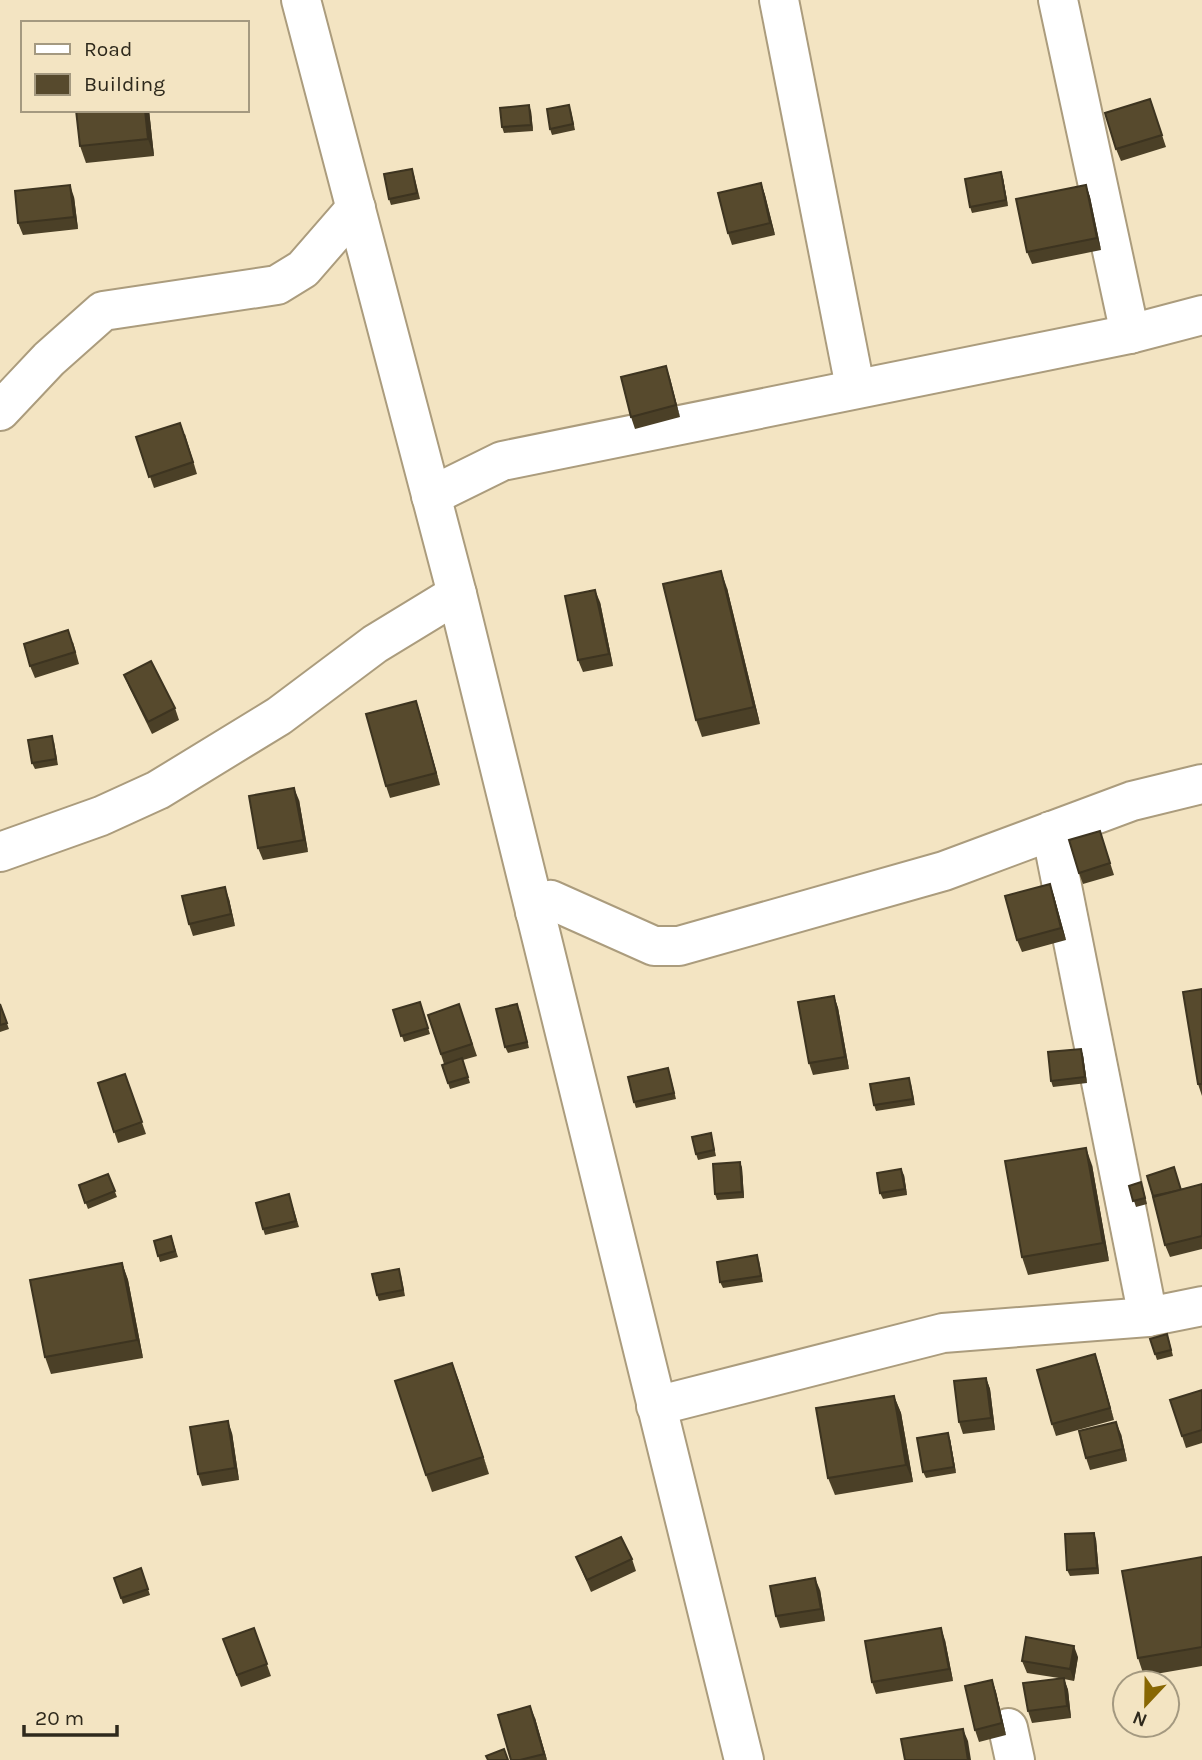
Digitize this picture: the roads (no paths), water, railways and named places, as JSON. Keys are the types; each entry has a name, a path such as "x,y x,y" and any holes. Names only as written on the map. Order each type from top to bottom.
{"street":[{"path":"301,0 457,594 744,1760"},
{"path":"779,0 855,387"},
{"path":"1058,0 1130,334"},
{"path":"0,411 49,359 103,311 277,285 303,269 356,208"},
{"path":"431,496 502,461 781,406 855,387 1130,334 1202,315"},
{"path":"0,852 101,816 158,790 279,716 375,644 457,594"},
{"path":"535,912 551,900 654,946 679,946 944,871 1132,801 1202,784"},
{"path":"1051,831 1148,1317"},
{"path":"656,1406 943,1333 1148,1317 1202,1306"}]}
